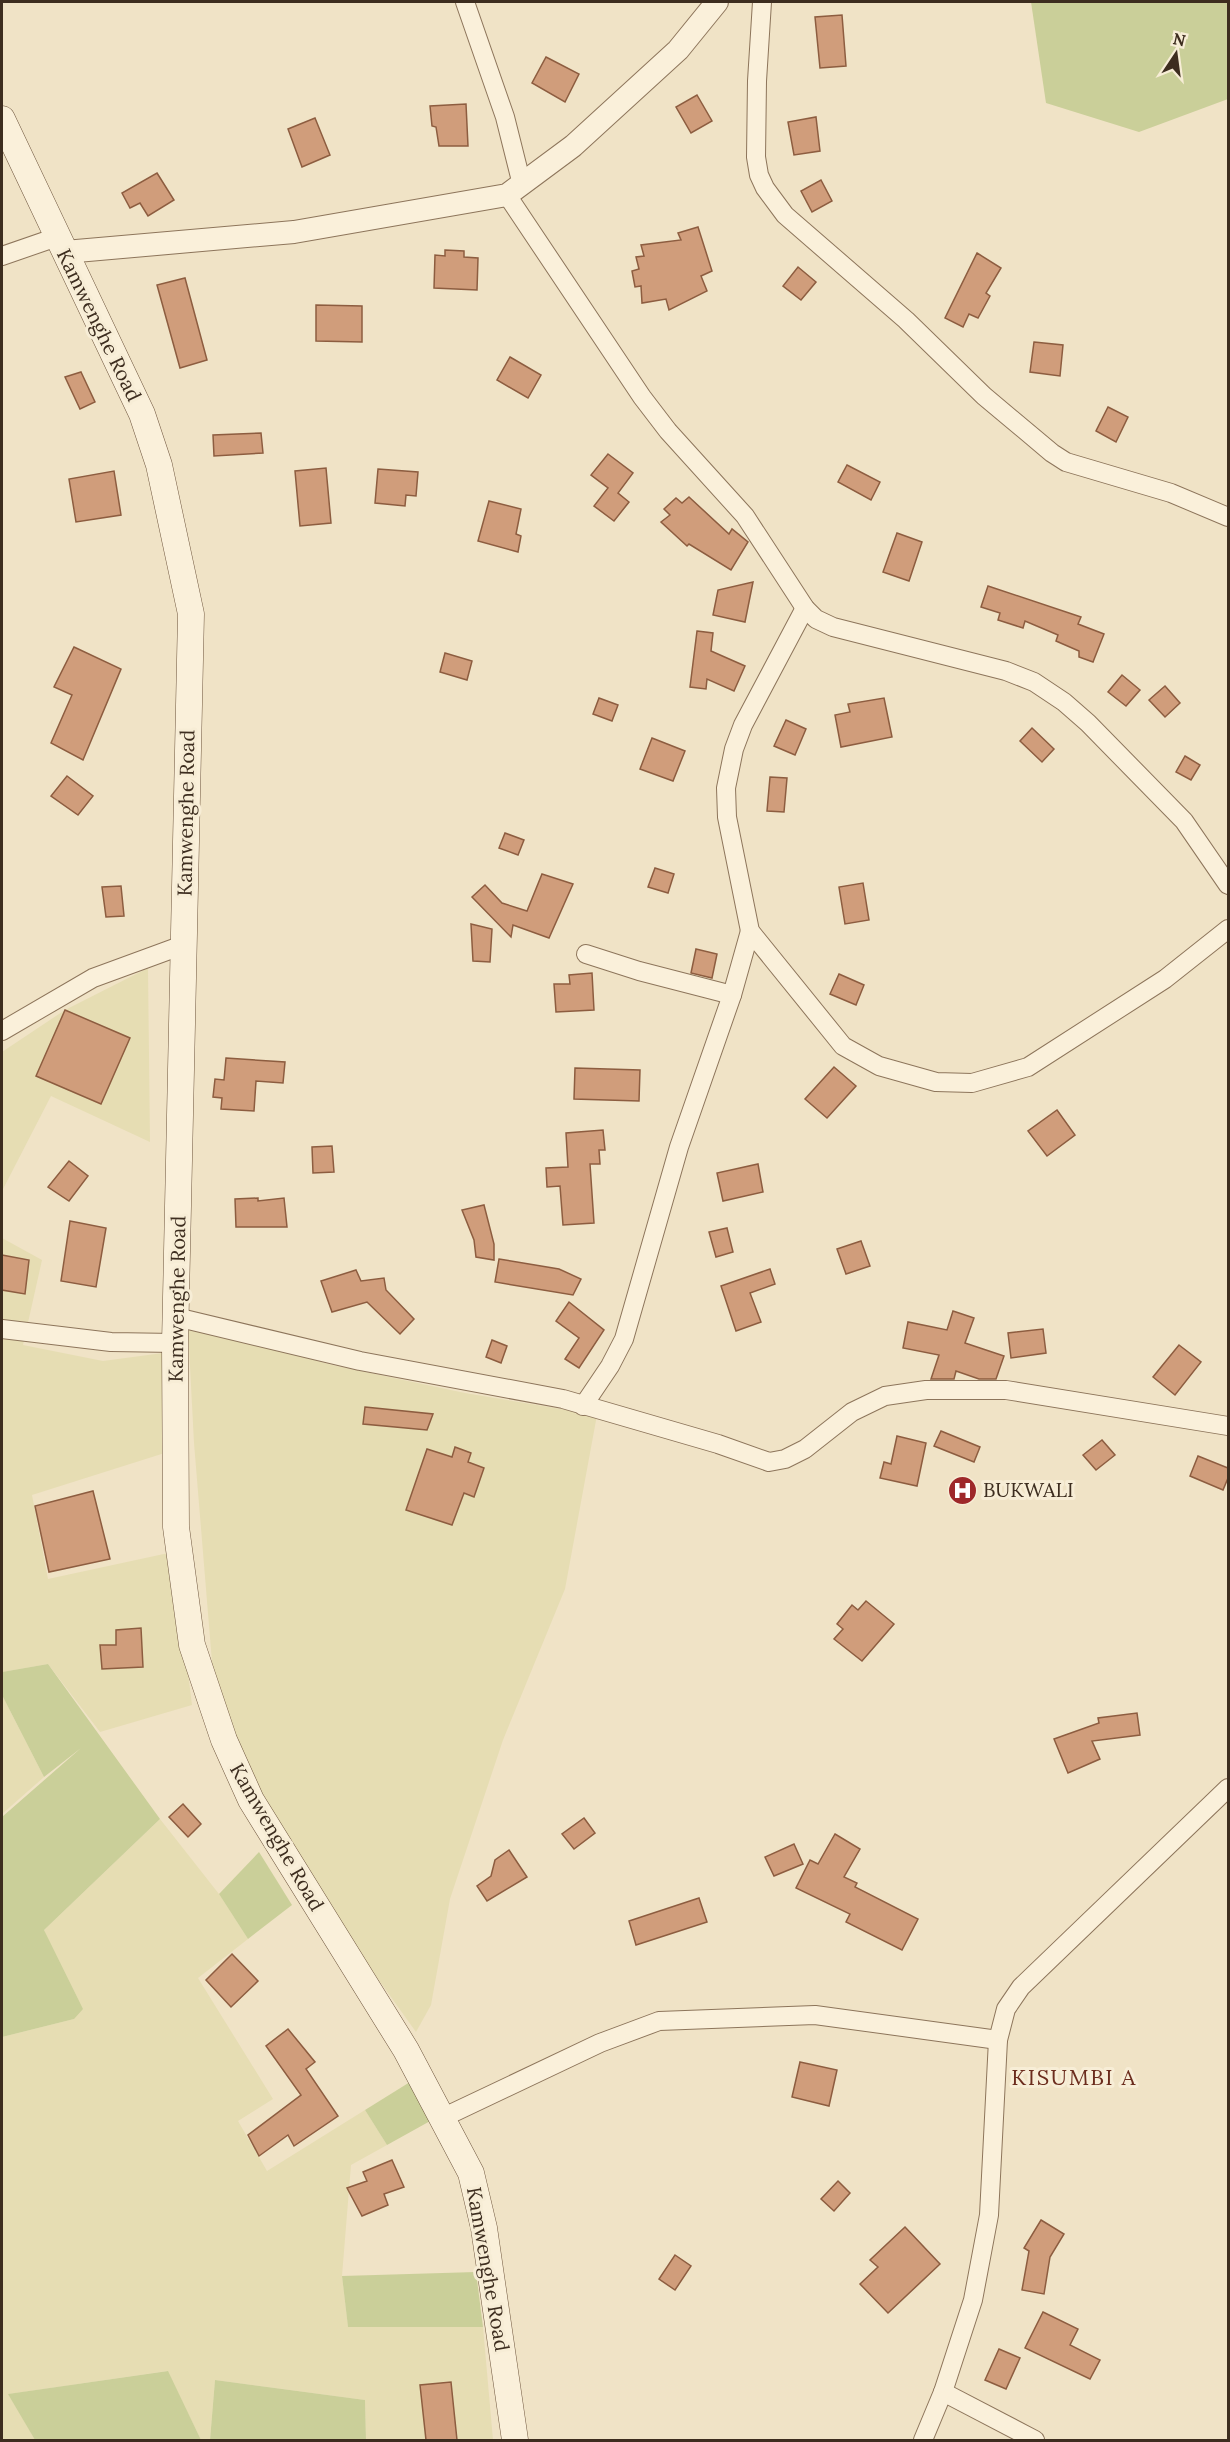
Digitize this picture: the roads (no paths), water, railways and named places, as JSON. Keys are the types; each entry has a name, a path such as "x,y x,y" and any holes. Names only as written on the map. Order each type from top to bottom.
{"main road":[{"name":"Kamwenghe Road","path":"2,119 142,414 164,486 191,614 176,1343 177,1527 192,1645 224,1740 251,1800 406,2050 471,2174 484,2228 515,2440"}],"street":[{"path":"465,2 505,117 514,190 642,397 668,432 745,516 805,608 816,619 833,627 1006,671 1034,682 1064,702 1088,723 1184,821 1228,885"},
{"path":"2,256 61,245 294,232 514,190 573,146 678,50 717,2"},
{"path":"762,2 757,81 756,157 759,175 765,188 785,215 906,320 984,396 1052,453 1066,462 1172,493 1228,517"},
{"path":"805,608 743,725 734,749 726,788 730,840 750,931 843,1046 879,1066 936,1082 972,1083 1028,1067 1165,979 1228,929"},
{"path":"583,1406 610,1366 624,1339 679,1147 732,995 750,931"},
{"path":"2,1031 93,978 183,945"},
{"path":"586,954 639,971 732,995"},
{"path":"176,1317 360,1361 583,1406 708,1441 769,1462 785,1459 805,1449 852,1412 885,1396 926,1390 1006,1390 1228,1426"},
{"path":"2,1329 111,1342 176,1343"},
{"path":"923,2440 943,2392 973,2300 989,2215 998,2040 1006,2009 1021,1987 1228,1788"},
{"path":"442,2118 600,2043 659,2021 815,2015 998,2040"},
{"path":"943,2392 1035,2440"}],"place":[{"name":"BUKWALI","path":"962,1490"}],"district":[{"name":"KISUMBI A","path":"1074,2077"}]}
